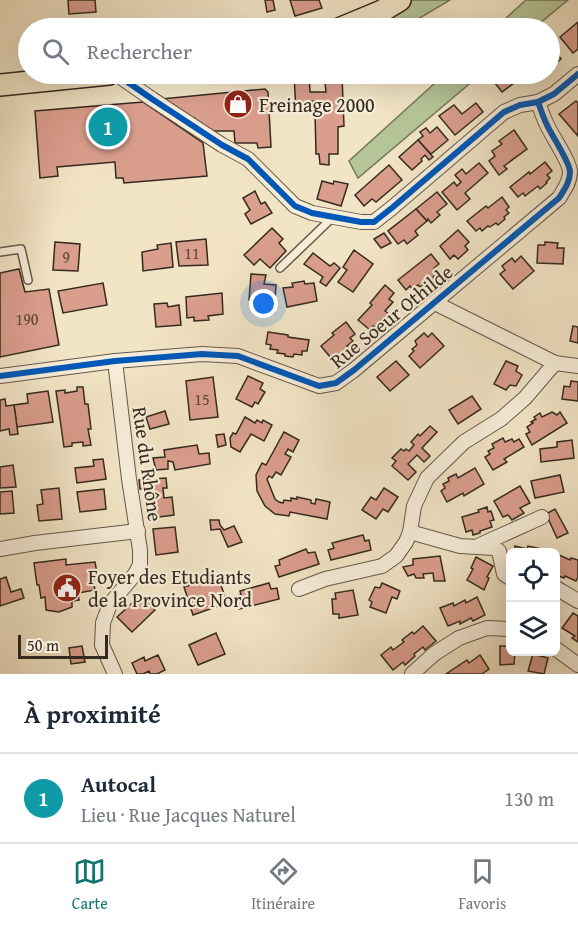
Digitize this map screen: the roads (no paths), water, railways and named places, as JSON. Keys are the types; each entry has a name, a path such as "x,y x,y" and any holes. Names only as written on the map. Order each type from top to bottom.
{"main road":[{"path":"365,18 400,0"},
{"path":"0,85 18,83"}],"street":[{"path":"130,84 222,145 248,159 295,206 332,218 374,222 504,112 520,105 538,102 554,94 578,74"},
{"name":"Rue Soeur Othilde","path":"115,361 201,354 238,356 316,385 336,383 559,198 570,174 569,165 557,146 538,102"},
{"path":"435,303 555,363 578,366"},
{"path":"0,376 115,361"},
{"name":"Rue du Rhône","path":"115,361 138,531 140,565 110,604 103,623 102,645 115,674"},
{"path":"299,589 325,579 382,566 396,556 410,532 414,506 427,478 464,442 501,419 525,399 555,363"},
{"path":"476,547 542,517"},
{"path":"0,549 138,531"},
{"path":"410,532 460,546 494,548 499,551 506,575"},
{"path":"560,591 578,601"},
{"path":"412,674 434,654 459,638 488,628 506,629"},
{"path":"560,653 578,666 573,674"}],"lane":[{"path":"280,268 332,218"},
{"path":"0,252 21,249 27,280"}],"place":[{"name":"Freinage 2000","path":"238,104"},
{"name":"Autocal","path":"108,127"},
{"name":"Foyer des Etudiants de la Province Nord","path":"67,588"}]}
